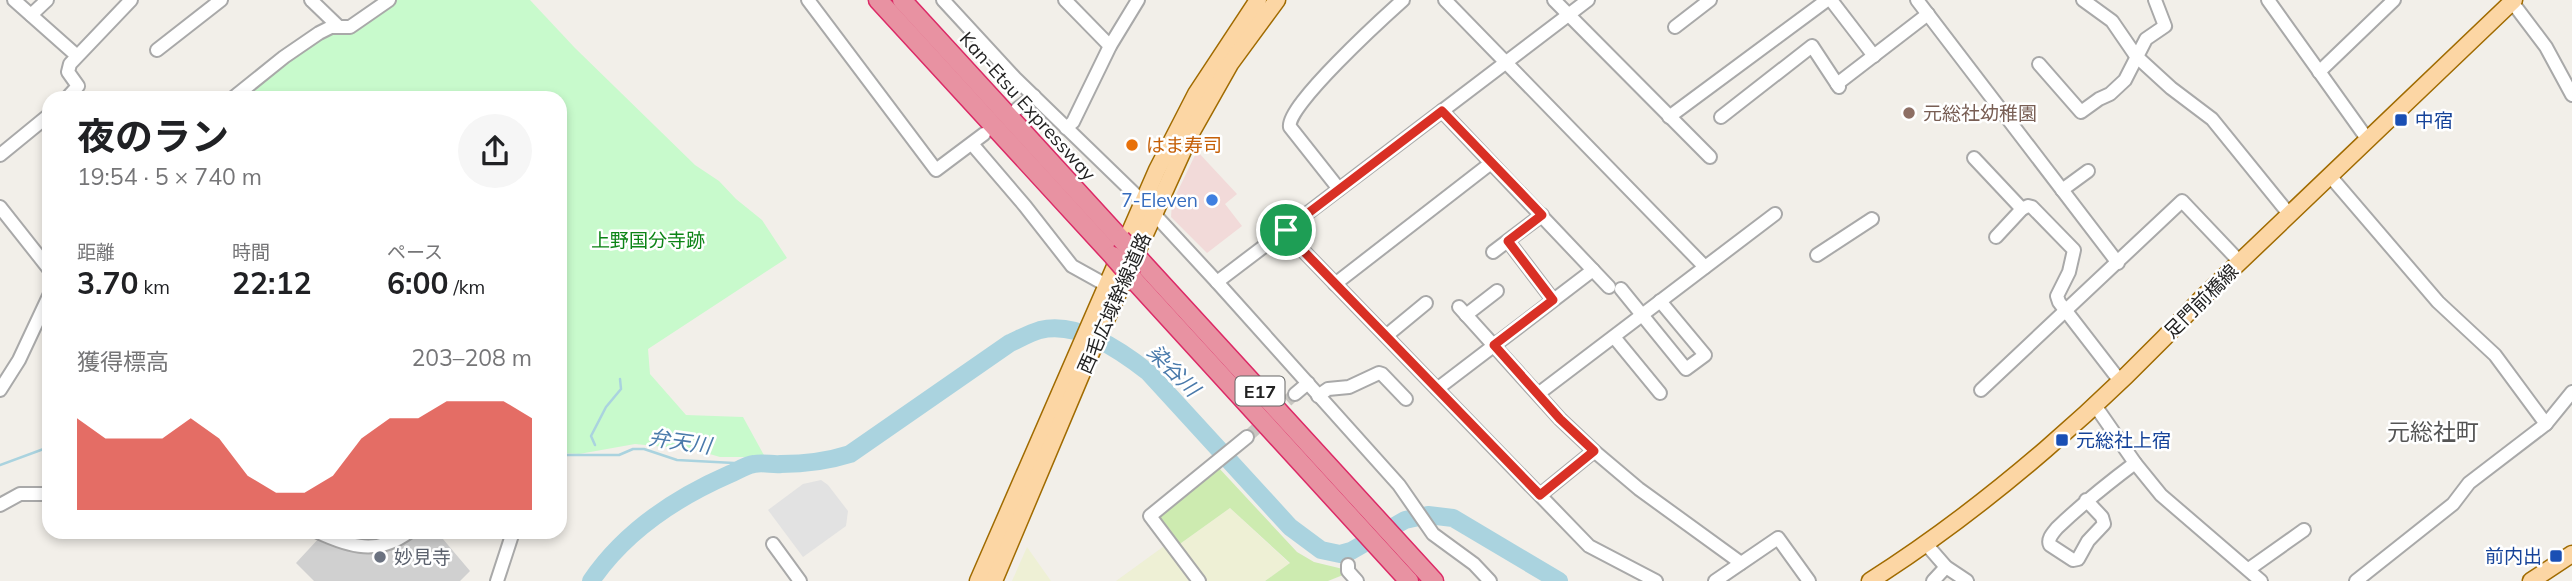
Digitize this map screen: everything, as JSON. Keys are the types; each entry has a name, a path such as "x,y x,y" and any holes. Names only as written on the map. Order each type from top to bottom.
{"highway":[{"name":"Kan-Etsu Expressway","path":"878,0 899,6 1121,239 1434,581"},
{"name":"Kan-Etsu Expressway","path":"899,6 1133,279 1409,581"}],"main road":[{"name":"西毛広域幹線道路","path":"978,581 1098,323 1196,94 1258,0"},
{"name":"西毛広域幹線道路","path":"1098,323 1108,285 1207,101 1244,43 1277,0"},
{"name":"足門前橋線","path":"1870,581 1926,544 1987,498 2120,381 2289,214 2513,1"},
{"name":"西毛広域幹線道路","path":"994,581 1085,351"},
{"path":"2531,581 2572,554"}],"street":[{"path":"14,0 76,55"},
{"path":"31,15 47,0"},
{"path":"73,91 78,86 68,68 76,55 131,0"},
{"path":"156,50 221,0"},
{"path":"311,0 338,26"},
{"path":"242,91 284,57 331,27 350,27 389,0"},
{"path":"808,0 936,170 984,134"},
{"path":"945,0 1034,96 1148,208 1217,282 1399,485 1441,541 1474,564 1490,581"},
{"path":"1065,0 1110,46"},
{"path":"1066,128 1073,122 1110,46 1138,0"},
{"path":"1339,189 1290,127 1289,118 1306,95 1403,0"},
{"path":"1445,0 1705,267"},
{"path":"1554,0 1710,157"},
{"path":"1217,282 1588,0"},
{"path":"1675,27 1710,0"},
{"path":"1669,117 1829,0 1874,56"},
{"path":"1917,0 2118,263"},
{"path":"2083,0 2112,21 2136,57 2212,119 2289,214"},
{"path":"2039,64 2081,112 2125,80 2146,39 2165,26 2155,0"},
{"path":"2268,0 2368,140"},
{"path":"2319,72 2394,0"},
{"path":"2513,1 2546,47 2572,94"},
{"path":"1721,117 1812,46 1838,86 1928,14"},
{"path":"1017,109 1034,96"},
{"path":"1442,111 1593,270 1642,316 1686,369 1704,355 1660,301"},
{"path":"0,155 42,121"},
{"path":"972,144 1026,206 1072,266 1108,285"},
{"path":"1974,158 2022,209"},
{"path":"1335,284 1491,163"},
{"path":"2062,190 2088,171"},
{"path":"2330,176 2438,302 2495,355 2546,424"},
{"path":"1981,390 2182,201 2241,262"},
{"path":"1996,237 2028,206 2074,250 2069,272 2057,296 2059,302 2120,381"},
{"path":"0,207 42,260"},
{"path":"1538,394 1775,214"},
{"path":"1493,252 1542,215"},
{"path":"1818,255 1872,219"},
{"path":"1286,230 1335,284 1590,546 1656,581"},
{"path":"1508,241 1553,300"},
{"path":"1437,389 1593,270"},
{"path":"1497,291 1463,311 1560,419 1594,451 1639,489 1741,563"},
{"path":"1386,336 1426,303"},
{"path":"0,390 19,360 42,311"},
{"path":"1614,337 1660,393"},
{"path":"1318,396 1328,389 1349,387 1379,373 1406,399"},
{"path":"1295,394 1308,383"},
{"path":"2356,581 2453,504 2469,483 2546,424 2572,392"},
{"path":"2094,404 2135,463 2167,501 2261,581"},
{"path":"1199,581 1150,516 1247,437"},
{"path":"1540,495 1594,451"},
{"path":"2086,500 2102,517 2104,524 2088,541 2078,559 2073,560 2049,543 2054,531 2086,500 2135,463"},
{"path":"0,505 20,494 42,494"},
{"path":"2249,569 2304,530"},
{"path":"1715,581 1778,538 1810,581"},
{"path":"333,539 367,548 398,539"},
{"path":"497,581 511,539"},
{"path":"773,544 800,581"},
{"path":"1926,544 1946,567 1966,581"},
{"path":"1348,565 1357,581"},
{"path":"1933,581 1946,567"}],"shaded area":[{"path":"1197,151 1237,194 1225,204 1242,226 1207,253 1171,217 1172,203"},
{"path":"821,480 848,511 846,526 803,557 768,510 803,484"},
{"name":"妙見寺","path":"318,539 366,550 384,551 405,539 443,539 470,571 460,581 314,581 296,563"}],"green space":[{"name":"上野国分寺跡","path":"396,0 530,0 575,48 695,165 719,181 762,220 787,258 648,349 650,374 686,415 743,417 765,457 720,457 696,450 635,444 579,454 567,453 567,91 246,91 286,60 331,33 342,33 356,27"},
{"path":"1218,467 1297,552 1314,562 1343,569 1343,575 1328,581 1265,581 1290,563 1230,508 1177,546 1158,520 1159,513"},
{"path":"1230,508 1290,564 1265,581 1204,581 1177,546"},
{"path":"1167,544 1195,581 1116,581"},
{"path":"1027,547 1051,581 1012,581"}],"waterway":[{"name":"染谷川","path":"591,581 604,563 635,532 671,505 710,483 751,465 807,463 850,454 1010,343 1028,334 1054,328 1098,339 1148,372 1290,527 1321,550 1340,554 1351,551 1405,520 1428,515 1453,518 1559,581"},
{"path":"595,445 591,436 606,407 621,389 620,379"},
{"name":"弁天川","path":"567,455 619,455 633,449 644,449 677,460 753,464"},
{"name":"弁天川","path":"0,465 42,450"}],"tunnel":[{"path":"1247,437 1295,394"}],"place":[{"name":"元総社幼稚園","path":"1909,113"},
{"name":"中宿","path":"2401,120"},
{"name":"はま寿司","path":"1132,145"},
{"name":"7-Eleven","path":"1212,200"},
{"name":"元総社上宿","path":"2062,440"},
{"name":"前内出","path":"2556,556"},
{"name":"妙見寺","path":"380,557"}],"district":[{"name":"元総社町","path":"2433,431"}],"route":[{"path":"1442,111 1542,215 1508,241 1553,300 1494,345 1560,419 1594,451 1540,495 1286,230 1442,111"}]}
